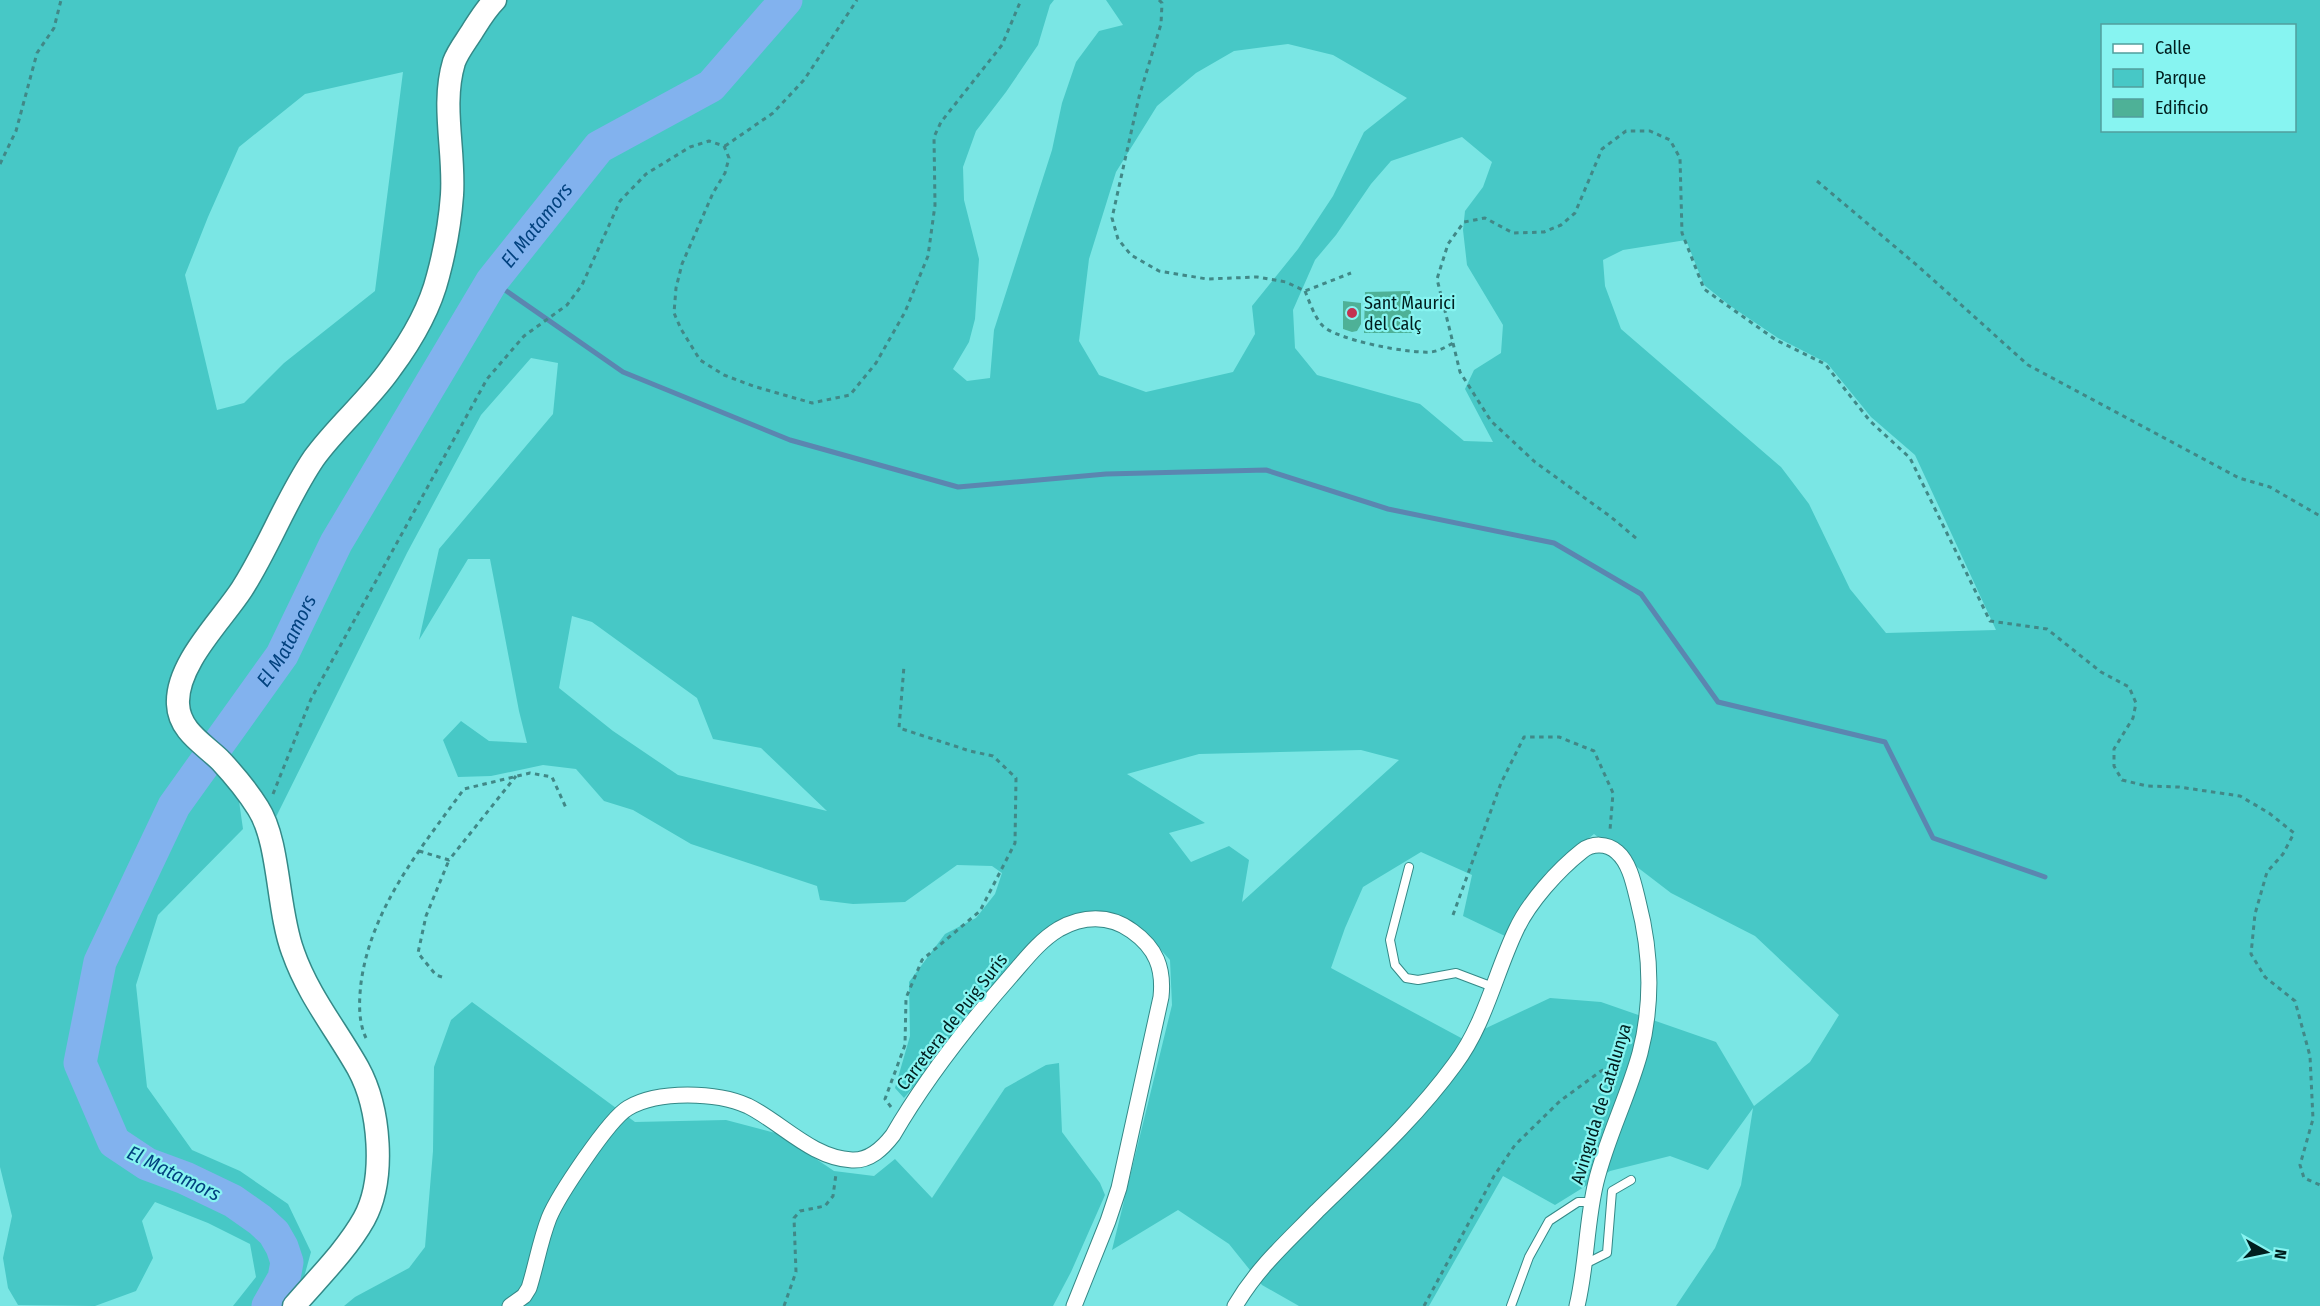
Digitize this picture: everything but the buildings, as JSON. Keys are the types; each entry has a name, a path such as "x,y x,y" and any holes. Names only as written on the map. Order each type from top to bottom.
{"street":[{"path":"294,1306 346,1245 366,1215 374,1188 377,1156 371,1099 359,1070 315,999 294,957 284,923 272,851 263,818 247,793 222,762 188,732 178,705 182,682 193,659 243,587 291,496 315,457 390,370 420,322 438,279 448,226 452,193 448,105 455,60 487,8 495,0"},
{"path":"1235,1306 1271,1256 1401,1130 1453,1067 1466,1049 1515,931 1531,903 1584,849 1600,845 1609,847"},
{"name":"Avinguda de Catalunya","path":"1577,1306 1585,1264 1592,1202 1604,1154 1640,1053 1649,988 1646,939 1641,911 1629,870 1623,858 1609,847"},
{"name":"Carretera de Puig Surís","path":"510,1306 518,1301 529,1288 544,1232 556,1203 618,1115 639,1103 656,1098 694,1095 737,1102 816,1149 839,1158 853,1160 871,1156 885,1145 942,1061 987,1003 1033,951 1057,930 1089,918 1110,920 1131,930 1150,947 1161,968 1162,981 1159,1007 1119,1188 1074,1306"}],"lane":[{"path":"1408,867 1390,940 1395,964 1406,978 1418,980 1456,973 1493,987"},
{"path":"1585,1264 1607,1253 1612,1191 1631,1180"},
{"path":"1511,1306 1529,1257 1549,1221 1578,1202 1592,1202"}],"path":[{"path":"0,164 16,131 37,53 54,28 60,0"},
{"path":"724,146 773,113 804,80 857,0"},
{"path":"263,818 311,699 487,379 524,336 567,304 582,285 620,201 646,174 690,147 709,141 724,146 729,158 724,173 713,192 682,264 676,288 674,313 681,329 700,360 724,375 812,403 850,395 882,353 905,312 928,256 935,206 934,137 941,122 1002,45 1021,0"},
{"path":"1159,0 1162,3 1161,24 1139,97 1112,218 1118,239 1131,255 1159,271 1207,279 1257,277 1286,282 1305,291 1323,327 1363,343 1394,349 1432,352 1453,343"},
{"path":"1637,539 1611,517 1535,462 1491,421 1460,372 1437,279 1448,244 1464,222 1485,218 1513,234 1544,232 1561,225 1575,213 1602,149 1626,131 1650,131 1670,140 1680,158 1682,233 1704,289 1776,340 1825,364 1870,421 1910,458 1990,621 2047,629 2101,672 2129,687 2136,703 2133,718 2114,749 2114,766 2122,780 2147,786 2179,787 2240,796 2269,813 2294,833 2283,854 2267,872 2255,914 2251,954 2265,977 2295,1000 2310,1056 2313,1119 2300,1165 2304,1178 2320,1185"},
{"path":"1817,181 1919,267 2028,364 2239,478 2271,487 2320,516"},
{"path":"1305,291 1351,273"},
{"path":"902,1120 885,1099 905,1045 906,998 922,960 980,911 1015,843 1016,778 993,756 899,728 904,666"},
{"path":"1453,915 1501,783 1524,738 1559,738 1594,751 1613,793 1609,847"},
{"path":"367,1041 362,1030 359,1001 364,964 382,911 419,851 464,789 530,772 552,777 567,810"},
{"path":"442,977 436,975 418,953 426,916 449,860 516,776"},
{"path":"419,851 449,860"},
{"path":"1424,1306 1494,1176 1515,1145 1543,1115 1579,1086 1601,1071 1640,1053"},
{"path":"784,1306 796,1272 794,1218 800,1211 825,1206 833,1196 839,1158"}],"green space":[{"path":"0,0 1054,0 1050,5 1038,45 976,131 963,167 964,200 979,259 975,319 969,342 953,369 967,381 990,378 994,330 1052,150 1062,103 1076,62 1099,31 1123,25 1106,0 2320,0 2320,1306 1676,1306 1715,1248 1741,1185 1753,1108 1708,1170 1670,1156 1610,1171 1555,1205 1503,1176 1429,1306 1299,1306 1262,1285 1229,1244 1178,1210 1112,1250 1172,1005 1170,960 1141,928 1096,912 1044,930 904,1098 895,1088 910,1036 909,982 945,934 976,918 995,894 1002,873 992,866 957,865 905,902 853,904 820,900 817,886 691,844 633,810 604,801 576,769 543,765 491,776 458,777 443,740 461,721 489,741 527,743 490,559 468,559 419,640 439,549 553,414 558,363 531,358 481,415 407,553 276,817 237,787 243,829 158,915 136,985 147,1087 192,1150 240,1171 288,1204 311,1252 303,1281 285,1306 233,1306 256,1277 250,1244 208,1223 155,1202 142,1221 153,1258 136,1291 95,1306 18,1305 8,1288 3,1258 12,1216 0,1167","holes":["1288,44 1333,55 1407,98 1364,132 1333,196 1298,249 1252,306 1255,334 1233,372 1146,392 1099,375 1079,341 1089,259 1116,172 1157,106 1196,73 1234,51","403,72 375,291 284,363 244,403 217,410 185,275 239,147 305,94","1462,137 1492,162 1483,187 1465,211 1463,230 1467,265 1503,325 1501,353 1474,370 1465,389 1493,442 1464,441 1420,404 1317,375 1295,348 1293,310 1315,260 1336,235 1371,184 1391,161","1686,240 1704,285 1778,338 1827,363 1871,417 1915,455 1996,630 1886,633 1850,589 1809,504 1781,467 1621,329 1605,286 1603,260 1623,250","572,616 592,622 697,698 713,739 761,748 827,811 678,775 613,731 559,688","1361,750 1399,760 1242,902 1249,860 1229,846 1191,862 1169,833 1205,823 1127,774 1199,754","1594,834 1671,893 1755,936 1839,1015 1810,1062 1754,1106 1716,1042 1601,1002 1550,998 1463,1039 1331,968 1363,887 1421,852 1472,875 1463,916 1505,936 1546,873"]},
{"path":"472,1002 635,1122 726,1120 779,1134 834,1171 874,1176 895,1159 932,1198 1005,1088 1046,1065 1059,1063 1062,1132 1100,1183 1105,1195 1071,1272 1053,1306 344,1306 355,1297 409,1268 425,1247 433,1151 434,1067 451,1020"}],"waterway":[{"name":"El Matamors","path":"268,1306 284,1278 287,1262 274,1233 233,1201 185,1178 147,1164 114,1142 80,1063 100,962 174,806 282,655 336,543 492,281 599,147 711,86 786,0"},
{"path":"492,281 623,372 790,440 958,487 1106,474 1266,470 1388,509 1554,543 1641,594 1718,702 1885,742 1933,838 2045,877"}],"place":[{"name":"Sant Maurici del Calç","path":"1352,313"}]}
